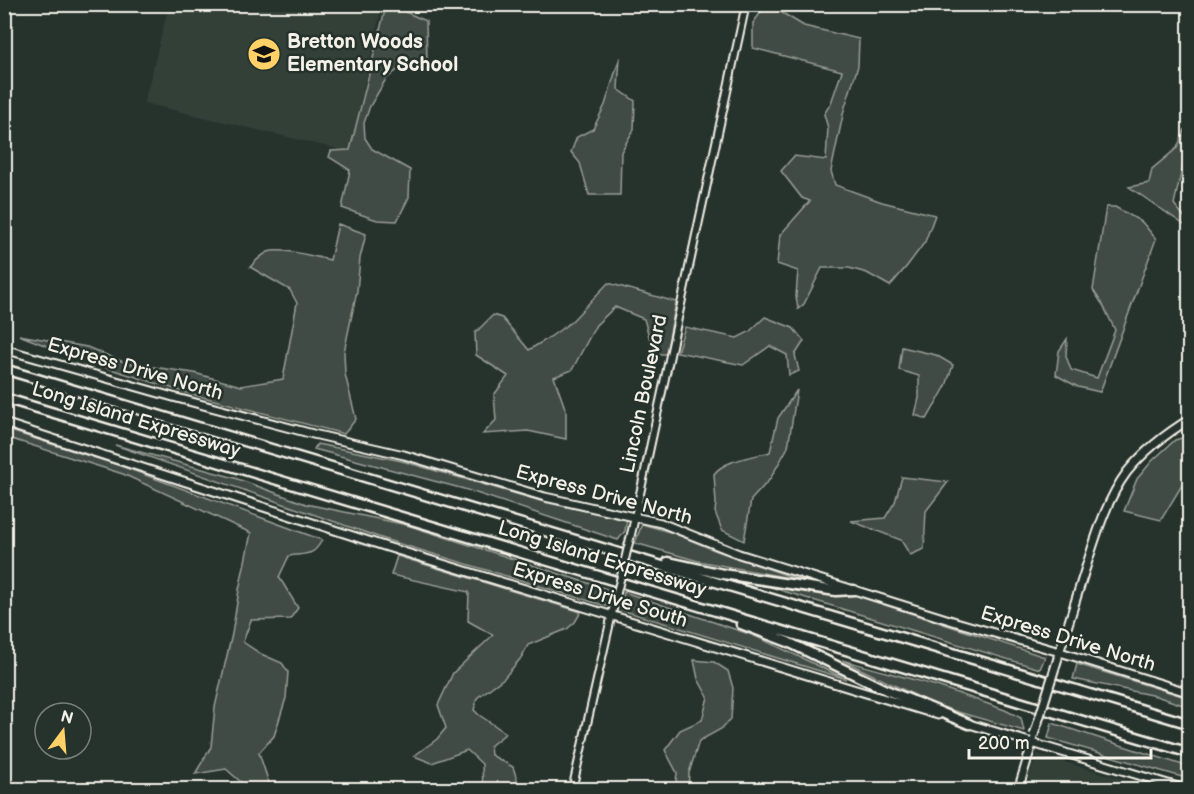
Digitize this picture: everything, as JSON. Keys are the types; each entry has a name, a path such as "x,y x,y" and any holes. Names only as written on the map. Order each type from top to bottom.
{"highway":[{"name":"Long Island Expressway","path":"4,369 1190,724"},
{"name":"Long Island Expressway","path":"4,398 1190,753"},
{"path":"599,547 723,574 836,591 854,591"},
{"path":"674,598 788,642 886,690 969,724"}],"main road":[{"name":"Express Drive North","path":"4,349 173,398 313,434 404,454 545,497 661,523 739,554 854,591 1190,693"},
{"path":"1018,789 1097,533 1110,502 1127,473 1150,448 1190,419"},
{"name":"Express Drive South","path":"4,423 387,547 969,724 1033,739 1188,789"}],"street":[{"name":"Lincoln Boulevard","path":"572,789 635,517 746,4"}],"shaded area":[{"path":"389,4 396,5 401,10 426,21 427,60 404,65 386,79 370,106 364,123 365,138 372,149 410,170 409,197 397,221 377,220 342,208 350,170 329,157 331,151 350,150 385,10"},
{"path":"767,4 804,26 859,39 858,66 844,110 831,171 835,185 882,202 935,215 925,242 890,286 867,273 849,268 822,268 804,304 798,309 796,296 798,271 777,264 780,235 810,201 802,198 781,171 794,156 826,160 828,128 824,114 831,103 842,71 753,48 753,23"},
{"name":"Bretton Woods Elementary School","path":"169,5 382,5 350,152 144,103"},
{"path":"620,57 618,89 635,101 634,129 621,152 620,195 589,195 580,163 571,152 577,137 593,129 605,105"},
{"path":"1189,120 1189,139 1174,204 1189,223 1189,228 1129,187 1149,183 1152,169 1177,148"},
{"path":"1106,207 1115,207 1142,222 1156,239 1100,392 1078,387 1056,375 1059,351 1067,339 1066,356 1071,370 1097,378 1115,330 1093,290"},
{"path":"338,224 366,234 344,352 345,374 356,419 344,434 187,393 85,361 19,335 87,347 126,363 194,373 241,386 283,379 297,303 290,290 250,267 263,255 274,251 330,260"},
{"path":"608,283 676,302 666,354 654,354 644,319 615,307 596,325 572,370 554,377 566,411 566,439 528,431 483,434 496,420 494,395 508,376 476,355 475,333 493,315 502,318 529,350 571,322"},
{"path":"765,317 793,328 804,341 795,355 799,371 789,375 787,355 770,346 743,365 677,352 685,327 737,338 749,332"},
{"path":"902,347 936,355 953,365 946,386 927,419 915,415 919,398 919,376 899,370"},
{"path":"797,390 788,447 770,479 751,500 744,541 722,530 715,512 714,474 732,462 770,452 778,418"},
{"path":"4,429 121,466 322,540 312,552 289,556 279,577 298,608 290,619 251,620 243,642 261,654 282,663 288,672 286,698 274,736 259,753 271,789 249,789 226,769 195,774 211,747 215,707 232,634 251,533 123,474 5,437"},
{"path":"1189,436 1189,485 1182,485 1161,520 1124,511 1137,479 1152,461 1175,440"},
{"path":"317,444 402,461 544,502 627,520 625,531 618,540 464,489 314,449"},
{"path":"115,445 235,478 306,504 407,525 610,590 606,606 387,540"},
{"path":"902,477 948,482 926,511 924,549 910,555 901,540 851,521 885,518 895,502"},
{"path":"642,524 673,533 800,580 698,561 635,543"},
{"path":"397,556 581,612 567,629 528,645 521,658 504,678 477,698 474,710 506,733 490,746 491,755 513,767 519,786 516,789 483,789 482,764 467,750 432,763 414,756 437,739 446,728 438,705 453,673 493,635 468,621 469,592 391,575"},
{"path":"770,587 851,594 1045,657 1040,669"},
{"path":"624,592 755,636 846,679 621,610"},
{"path":"694,660 714,662 728,671 733,688 731,719 721,729 699,741 689,773 688,789 675,789 677,773 665,750 680,730 702,720 708,697 698,679"},
{"path":"842,660 937,686 1005,710 1021,718 1024,731 937,706"},
{"path":"1077,664 1189,698 1189,707 1156,696 1073,679"},
{"path":"1052,723 1189,767 1189,779 1048,738"},
{"path":"1037,754 1157,789 1024,790"}],"place":[{"name":"Bretton Woods Elementary School","path":"264,54"}]}
